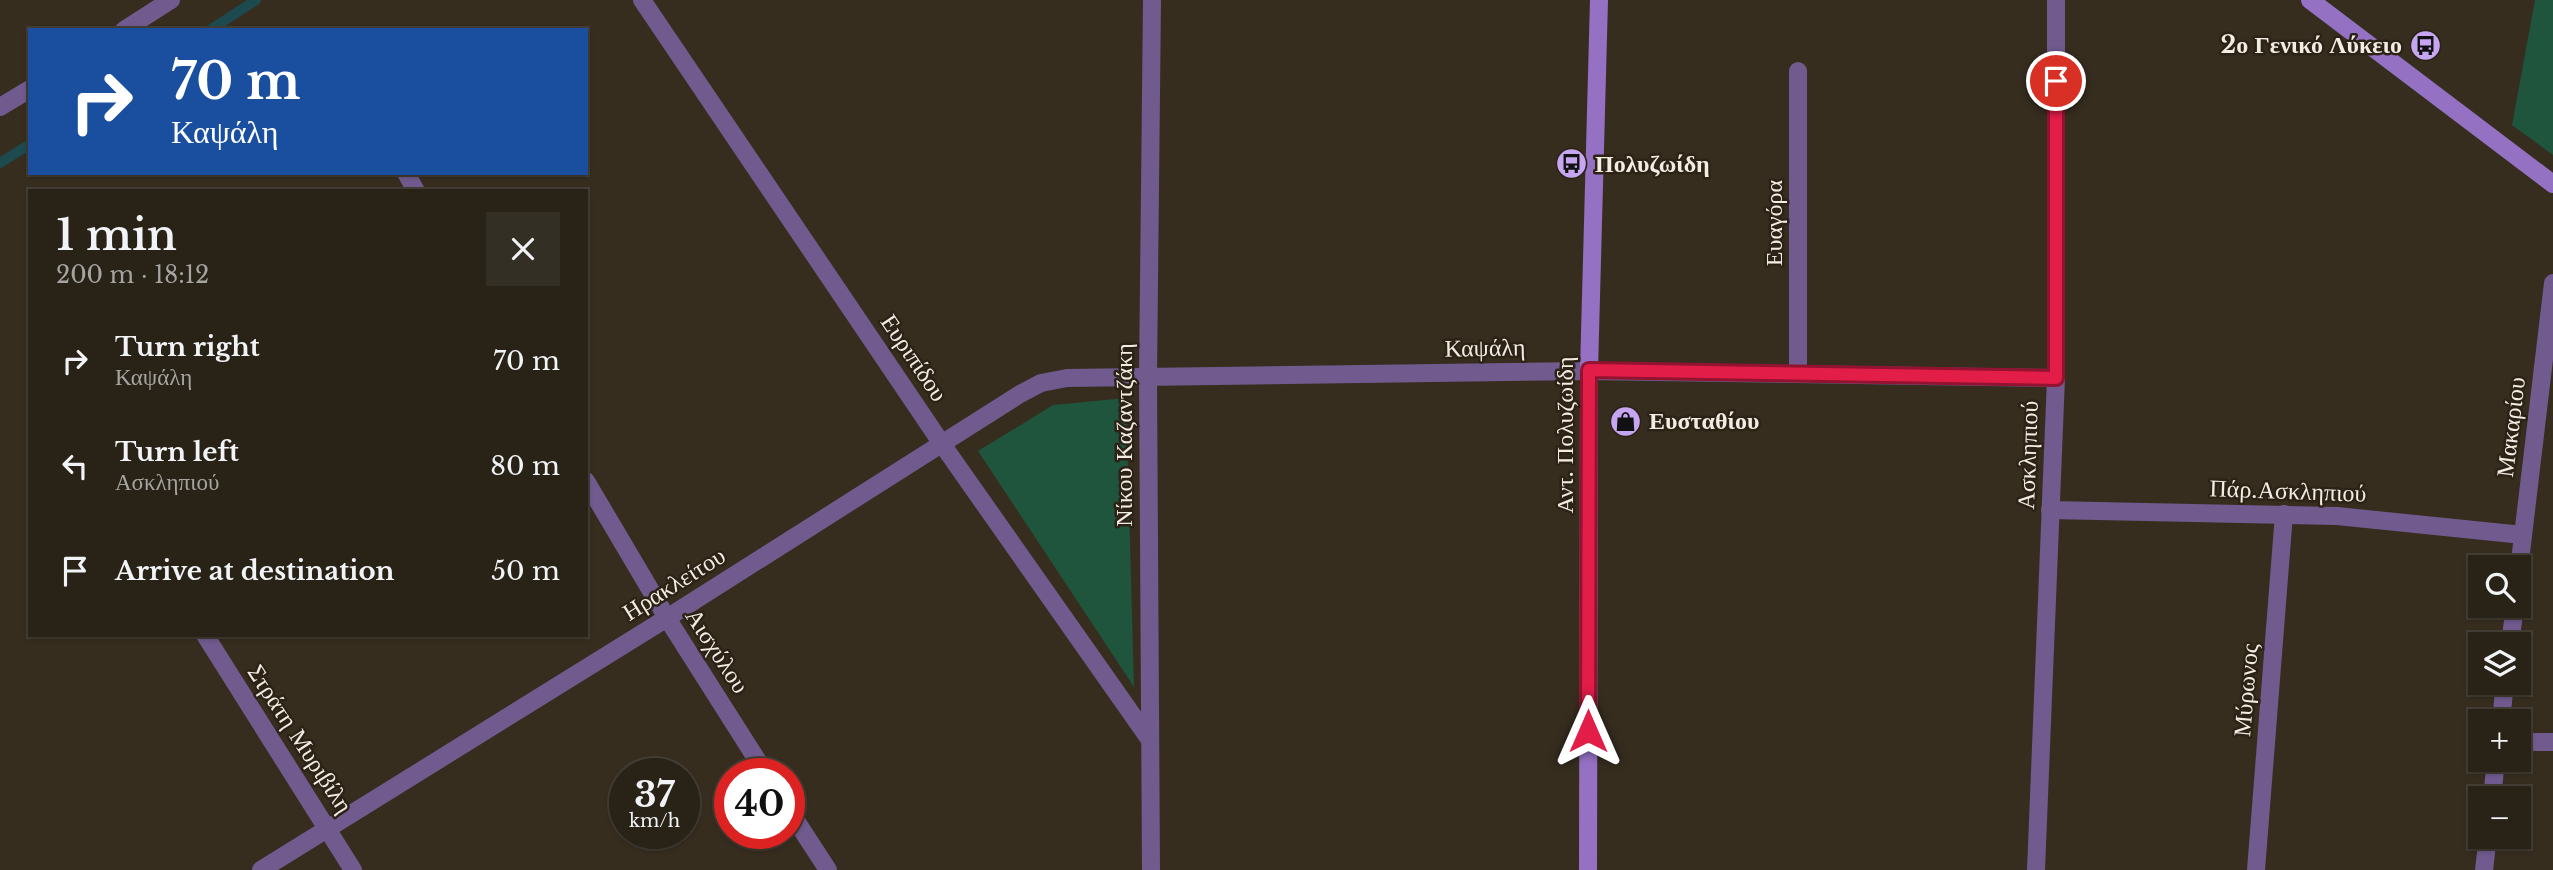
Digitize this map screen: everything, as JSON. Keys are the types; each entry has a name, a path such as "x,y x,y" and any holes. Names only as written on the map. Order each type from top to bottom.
{"street":[{"path":"127,28 171,0"},
{"name":"Ευριπίδου","path":"642,0 942,444 1150,740"},
{"name":"Νίκου Καζαντζάκη","path":"1151,870 1148,377 1152,0"},
{"name":"Αντ. Πολυζωίδη","path":"1588,870 1589,370 1600,0"},
{"name":"Ασκληπιού","path":"2036,870 2056,378 2056,0"},
{"path":"2310,0 2553,184"},
{"name":"Ευαγόρα","path":"1798,71 1798,374"},
{"path":"0,107 28,90"},
{"name":"Μακαρίου","path":"2521,555 2553,282"},
{"name":"Καψάλη","path":"1041,383 1067,378 1589,370 2056,378"},
{"name":"Ηρακλείτου","path":"261,870 1041,383"},
{"name":"Αισχύλου","path":"588,484 667,618 756,758"},
{"name":"Πάρ.Ασκληπιού","path":"2050,510 2284,514 2381,519 2524,536"},
{"name":"Μύρωνος","path":"2256,870 2284,514"},
{"name":"Στράτη Μυριβίλη","path":"206,637 353,870"},
{"path":"2531,742 2553,742"},
{"path":"805,835 828,870"},
{"path":"2484,870 2486,849"}],"green space":[{"path":"2535,0 2553,0 2553,155 2512,125"},
{"path":"1126,398 1134,687 978,451 1053,405"}],"waterway":[{"path":"213,28 256,0"},
{"path":"0,163 28,145"}],"place":[{"name":"2ο Γενικό Λύκειο","path":"2425,45"},
{"name":"Πολυζωίδη","path":"1572,164"},
{"name":"Ευσταθίου","path":"1626,421"}],"route":[{"path":"1588,731 1589,370 2056,378 2056,81"}]}
